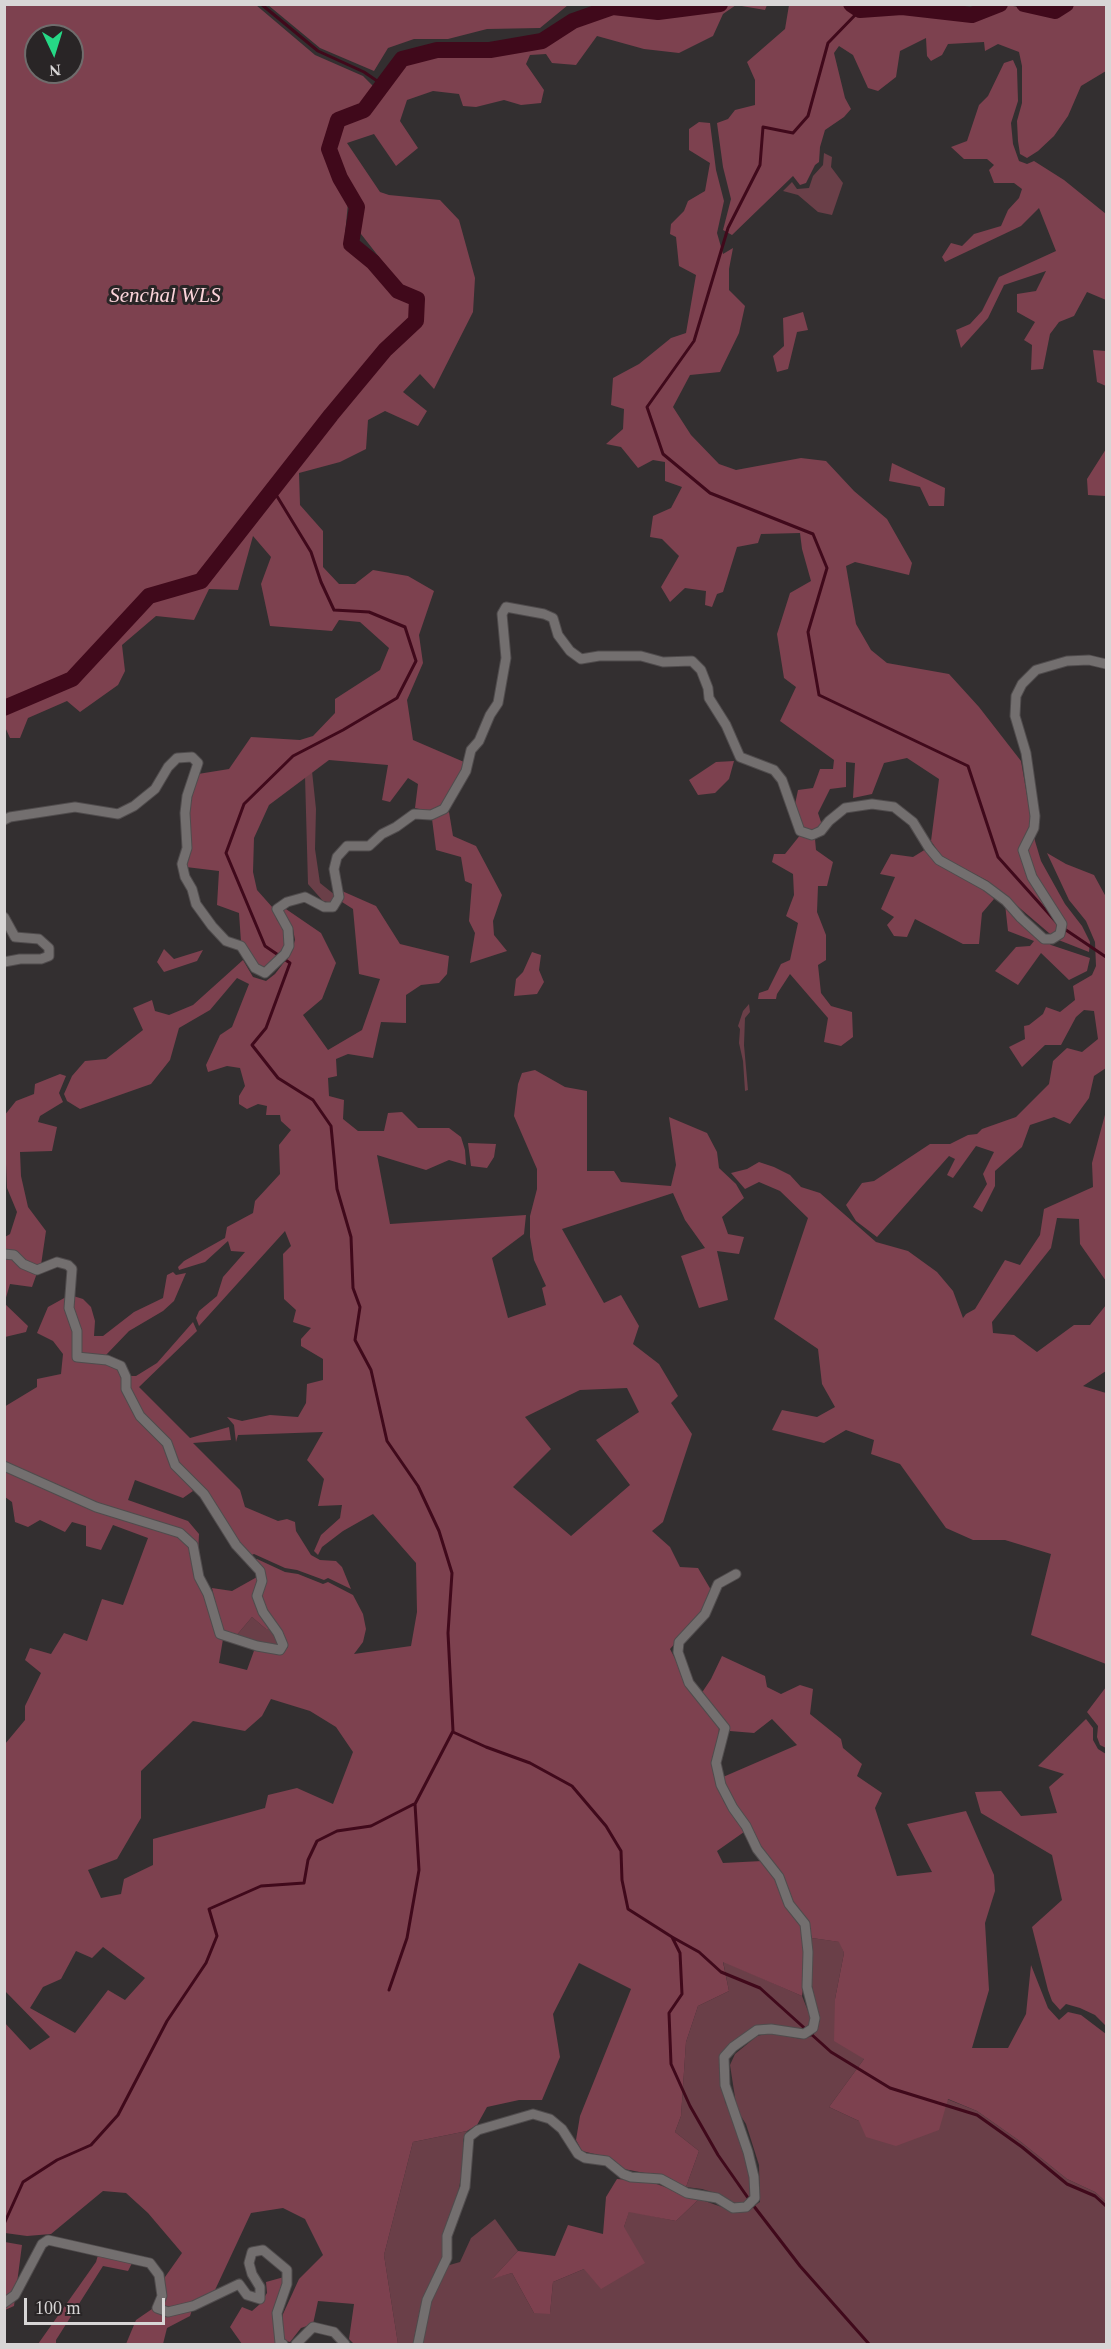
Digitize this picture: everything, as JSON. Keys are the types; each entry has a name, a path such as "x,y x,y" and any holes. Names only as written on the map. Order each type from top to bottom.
{"street":[{"path":"4,820 10,817 75,807 118,814 134,806 155,789 168,766 177,758 192,757 198,763 185,813 187,848 182,864 185,877 192,889 196,904 212,926 226,941 241,946 255,968 265,973 285,954 289,946 288,929 277,909 287,902 305,897 324,906 333,907 339,897 334,869 337,857 347,846 369,846 382,834 414,814 431,815 444,809 466,771 471,750 479,741 498,703 506,658 502,614 506,608 544,614 553,618 558,634 570,651 581,659 599,656 641,656 663,662 692,662 701,669 709,698 726,725 740,757 774,770 782,780 800,831 812,834 821,831 845,808 872,804 894,807 913,822 928,848 939,860 986,886 1006,901 1044,939 1052,939 1060,934 1062,924 1032,877 1023,850 1034,828 1035,816 1026,753 1015,716 1016,696 1022,684 1036,670 1067,661 1089,660 1107,664"},
{"path":"4,917 15,937 39,939 49,948 49,956 41,960 20,959 4,962"},
{"path":"4,1254 14,1255 24,1264 37,1270 57,1262 68,1265 72,1269 69,1308 77,1331 77,1357 107,1360 121,1366 126,1377 126,1389 140,1416 167,1443 174,1465 204,1494 236,1545 260,1571 262,1581 257,1596 263,1612 278,1633 283,1645 280,1650 257,1646 220,1634 208,1594 199,1577 193,1545 180,1533 96,1507 4,1466"},
{"path":"418,2344 427,2300 447,2258 447,2236 465,2187 469,2137 478,2130 533,2114 550,2119 562,2129 578,2154 585,2158 607,2161 623,2174 631,2177 661,2179 687,2193 717,2198 733,2208 746,2207 755,2198 754,2177 748,2152 725,2085 724,2057 733,2047 757,2030 771,2029 804,2034 813,2028 814,2018 807,1987 808,1953 805,1924 789,1904 779,1877 757,1849 721,1785 716,1762 725,1728 689,1683 678,1652 679,1642 705,1614 718,1584 736,1574"},
{"path":"4,2303 15,2295 42,2244 48,2240 150,2263 159,2275 162,2296 157,2308 168,2313 193,2306 239,2284 247,2295 260,2298 260,2287 249,2264 252,2252 262,2250 287,2270 287,2284 278,2313 280,2343 284,2344"},
{"path":"296,2344 313,2327 334,2332 345,2344"}],"shaded area":[{"path":"824,153 832,157 831,167 843,183 832,215 818,212 798,195 783,191 792,182 797,189 809,188 813,176 823,165"},
{"path":"312,771 316,809 315,849 320,883 335,895 332,903 323,901 308,884 305,776"},
{"path":"749,1004 750,1012 745,1018 744,1045 748,1090 745,1091 738,1026 743,1011"},
{"path":"252,1617 266,1629 272,1629 280,1643 277,1647 236,1636"},
{"path":"812,1938 840,1942 844,1953 835,1999 864,2059 829,2107 859,2121 947,2099 977,2111 1067,2179 1095,2192 1106,2202 1106,2344 422,2344 432,2296 446,2266 460,2262 471,2238 495,2219 518,2251 493,2278 512,2273 534,2313 550,2313 553,2282 584,2269 624,2227 629,2211 676,2221 699,2199 736,2212 746,2211 760,2202 759,2165 746,2124 737,2110 730,2065 735,2054 757,2036 770,2033 801,2039 813,2036 820,2020 812,1986"},
{"path":"723,1961 802,1996 812,2021 809,2028 799,2033 770,2024 757,2028 722,2064 725,2102 733,2117 752,2184 752,2196 743,2204 730,2202 715,2193 702,2189 686,2187 699,2151 675,2132 681,2116 686,2042 698,2006 729,1991"},
{"path":"467,2131 463,2140 463,2167 456,2204 443,2256 420,2310 413,2344 398,2344 384,2255 413,2142"}],"green space":[{"name":"Senchal WLS","path":"5,4 256,5 315,55 363,76 374,87 361,107 335,116 324,148 348,203 344,245 372,266 394,295 409,303 410,320 382,347 267,486 198,578 146,592 70,676 5,703"},
{"path":"268,5 568,5 540,28 487,29 448,39 414,39 388,48 374,71 320,48"},
{"path":"736,5 723,14 713,36 679,53 644,49 597,36 576,65 552,63 546,54 530,55 526,64 544,90 541,103 521,105 504,100 476,107 463,106 459,94 433,91 407,100 400,121 418,148 396,166 374,134 347,143 380,192 440,200 459,220 475,278 473,312 434,389 420,374 403,392 427,411 418,426 385,411 368,420 366,449 340,462 299,473 300,505 323,531 323,567 339,584 355,584 373,570 408,576 434,591 419,635 423,663 407,700 413,740 464,762 442,806 428,811 415,808 418,784 408,778 390,802 382,800 388,765 329,760 269,805 254,838 253,872 257,890 273,908 277,920 286,930 286,947 264,970 256,965 241,942 239,913 217,905 219,871 186,867 190,845 188,812 198,774 229,769 251,737 300,740 313,736 335,713 335,699 380,670 389,648 360,622 339,620 332,631 270,626 261,584 271,557 253,536 238,590 209,589 194,620 156,616 122,645 125,671 118,685 80,712 67,701 28,718 20,738 10,738 5,727 5,710 74,682 150,599 203,582 387,351 419,322 420,296 401,285 361,234 361,206 331,148 340,122 365,113 403,61 438,52 491,53 544,43 575,24 612,9 658,15 712,10"},
{"path":"736,5 767,5 765,10"},
{"path":"789,5 843,5 859,14 902,10 973,18 1009,5 1055,16 1073,5 1106,5 1106,71 1081,86 1068,116 1054,136 1027,158 1020,154 1018,141 1017,121 1022,103 1022,66 1019,52 998,44 985,51 984,42 948,44 942,55 931,61 927,56 926,38 900,51 896,77 878,91 868,88 853,55 839,46 834,53 845,98 851,109 844,117 825,130 819,162 815,165 806,183 800,185 793,176 732,235 723,230 731,199 723,167 717,123 728,119 735,110 755,105 755,80 747,62 785,29"},
{"path":"1013,60 1017,69 1018,101 1011,123 1013,144 1019,161 1027,164 1034,161 1064,180 1106,214 1106,300 1087,292 1074,316 1059,322 1050,334 1043,369 1031,370 1032,345 1024,340 1035,322 1017,312 1017,294 1036,291 1046,271 1004,285 988,318 961,348 956,330 970,324 982,311 999,277 1056,251 1039,208 1021,226 945,262 942,257 951,243 962,246 974,234 1001,226 1008,210 1019,198 1022,189 1014,183 994,183 989,170 994,165 987,159 964,159 951,147 967,141 979,105 988,96 1004,63"},
{"path":"699,122 710,123 716,170 724,201 717,233 723,254 733,248 729,269 729,290 745,306 739,333 720,372 690,375 673,407 691,435 719,464 736,470 801,458 826,461 854,491 887,519 912,563 909,575 855,562 846,566 856,624 871,650 887,663 949,674 979,707 1021,761 1035,841 1041,861 1065,904 1082,926 1090,942 1089,952 1056,939 988,881 942,857 931,841 939,779 907,758 884,763 872,794 853,798 855,763 846,762 846,787 830,789 818,813 822,825 812,832 801,827 794,809 798,790 813,788 820,769 833,769 834,760 780,721 796,687 784,678 777,634 790,593 811,581 800,533 761,534 758,543 737,547 723,592 717,594 712,607 705,605 706,591 685,588 670,602 661,587 679,556 662,539 650,537 653,516 671,508 682,487 665,481 665,462 653,460 638,468 621,447 606,444 623,429 624,409 611,405 613,378 639,364 671,338 686,333 696,275 679,266 676,237 670,234 671,224 684,211 688,201 705,191 710,163 689,150 689,129"},
{"path":"803,312 808,330 797,332 788,369 777,372 773,356 784,346 783,318"},
{"path":"1093,350 1106,351 1106,386 1097,382"},
{"path":"1106,449 1106,496 1088,495 1087,479"},
{"path":"892,463 945,488 944,506 929,506 920,487 889,481"},
{"path":"734,761 729,779 715,793 698,795 689,780 716,762"},
{"path":"449,812 453,836 476,846 502,895 493,921 494,935 507,951 470,963 475,933 469,921 472,884 465,881 461,857 436,850 432,819"},
{"path":"801,834 815,839 816,850 833,862 827,886 818,886 817,912 826,935 826,960 818,965 821,993 831,1006 852,1012 853,1037 841,1046 824,1042 828,1018 790,974 776,999 758,999 759,993 768,990 781,964 790,960 798,923 786,916 794,895 793,874 772,862 774,854 785,854"},
{"path":"926,849 985,888 994,899 982,913 979,944 963,944 915,919 907,937 894,936 887,925 894,917 881,909 895,877 880,874 891,854 913,857"},
{"path":"1047,853 1066,864 1094,875 1106,897 1106,1068 1094,1076 1089,1098 1070,1124 1054,1117 1030,1125 1022,1147 995,1171 995,1186 982,1212 973,1207 987,1184 983,1174 994,1152 976,1146 953,1178 947,1175 955,1159 949,1156 877,1237 856,1221 846,1205 862,1183 874,1181 930,1144 950,1144 1016,1117 1049,1084 1053,1061 1067,1048 1082,1052 1098,1039 1094,1011 1084,1010 1076,1017 1061,1045 1045,1045 1022,1067 1009,1047 1025,1039 1024,1026 1029,1025 1043,1014 1046,1007 1060,1012 1075,1000 1073,986 1092,975 1096,966 1095,942 1086,921 1069,900"},
{"path":"342,891 376,906 400,944 449,956 447,974 439,983 421,985 406,995 406,1023 381,1022 373,1058 348,1054 336,1059 337,1076 328,1078 329,1096 344,1100 343,1119 358,1131 384,1131 388,1113 402,1112 418,1128 449,1128 461,1137 466,1165 449,1160 426,1170 377,1155 390,1224 526,1215 524,1234 492,1258 508,1318 546,1305 542,1288 546,1286 534,1260 530,1237 530,1216 537,1189 537,1169 514,1116 518,1084 522,1073 535,1070 565,1087 587,1091 587,1171 614,1171 621,1182 671,1186 676,1165 669,1117 707,1133 717,1152 719,1168 736,1184 744,1198 722,1217 728,1234 744,1237 739,1254 717,1251 728,1300 699,1308 681,1256 705,1248 685,1220 673,1193 562,1229 604,1303 621,1295 639,1326 633,1344 659,1364 678,1396 671,1403 692,1434 663,1522 652,1531 670,1547 680,1567 698,1568 711,1590 703,1612 670,1649 695,1697 719,1726 717,1780 724,1802 744,1832 717,1851 723,1863 762,1861 779,1880 802,1927 805,1973 802,1996 723,1962 729,1991 698,2006 686,2042 681,2116 675,2132 699,2151 686,2187 660,2176 624,2169 611,2158 582,2151 576,2140 580,2116 631,1989 579,1963 553,2014 560,2057 542,2100 519,2100 487,2107 477,2125 467,2131 413,2142 384,2255 398,2344 354,2344 349,2339 354,2304 318,2301 313,2324 301,2328 290,2342 283,2340 281,2327 283,2314 299,2279 323,2255 305,2219 283,2208 251,2213 215,2290 197,2301 165,2309 162,2306 165,2277 182,2253 148,2213 126,2193 103,2191 51,2234 27,2236 5,2233 4,2022 30,2050 50,2037 5,1991 5,1744 25,1720 25,1706 41,1673 25,1660 30,1648 51,1654 64,1633 87,1641 102,1599 123,1605 148,1538 113,1525 101,1550 86,1546 86,1526 72,1522 65,1532 40,1520 28,1527 15,1522 12,1502 5,1497 5,1469 180,1536 191,1550 223,1639 219,1663 247,1670 255,1648 280,1654 288,1647 286,1639 268,1612 261,1595 264,1580 252,1560 257,1559 285,1572 298,1574 323,1584 328,1582 353,1595 363,1614 366,1629 363,1642 354,1654 411,1646 417,1612 416,1563 373,1514 343,1531 322,1547 318,1555 314,1551 321,1535 340,1518 342,1505 318,1506 324,1479 307,1460 323,1432 238,1435 236,1442 234,1425 227,1417 242,1421 270,1415 298,1417 306,1403 307,1384 323,1380 323,1359 301,1346 301,1339 311,1328 293,1322 296,1310 284,1299 283,1254 291,1246 285,1231 199,1326 196,1318 199,1311 217,1296 223,1277 245,1252 231,1251 228,1241 205,1262 179,1270 178,1267 184,1261 225,1238 227,1227 253,1213 255,1201 280,1174 279,1145 291,1130 281,1121 280,1115 266,1115 267,1106 258,1104 247,1109 239,1104 239,1096 245,1086 240,1068 227,1066 208,1072 206,1065 220,1035 232,1027 249,984 237,978 210,1010 179,1028 170,1060 151,1084 80,1109 67,1101 64,1094 72,1076 85,1061 106,1059 143,1030 133,1008 152,1000 155,1011 169,1015 193,1005 243,960 253,977 266,981 275,974 291,953 295,940 293,929 281,911 283,907 321,933 336,963 322,999 303,1015 328,1050 362,1030 380,979 359,974 353,909 342,902","holes":["627,1388 639,1412 596,1440 630,1485 571,1536 513,1487 551,1449 525,1417 580,1390","271,1699 310,1711 336,1727 353,1752 333,1804 297,1788 268,1795 265,1808 153,1839 153,1865 124,1879 121,1894 101,1898 88,1870 117,1859 141,1818 141,1771 193,1721 245,1731 262,1716","103,1947 145,1978 125,2000 108,1990 75,2033 30,2008 43,1987 61,1979 76,1951 92,1958"]},
{"path":"1005,904 1051,945 1090,958 1087,971 1069,980 1041,953 1018,985 995,971 1016,947 1030,946 1034,941 1008,931"},
{"path":"164,949 174,959 203,950 197,961 164,972 157,962"},
{"path":"532,952 541,955 539,970 544,982 537,994 514,996 516,979 523,972"},
{"path":"60,1074 66,1076 59,1093 63,1102 40,1116 38,1122 57,1127 52,1151 20,1152 21,1176 28,1207 46,1231 41,1265 36,1267 5,1252 5,1237 10,1234 17,1212 7,1188 4,1116 16,1101 34,1094 35,1084"},
{"path":"1106,1111 1106,1281 1080,1244 1079,1219 1057,1218 1051,1248 992,1322 993,1333 1014,1335 1037,1352 1074,1325 1090,1325 1106,1305 1106,1371 1083,1386 1106,1393 1106,1664 1031,1635 1051,1554 1005,1540 973,1540 946,1528 900,1464 871,1454 874,1440 846,1430 824,1443 772,1430 782,1410 817,1417 835,1407 822,1384 818,1349 774,1319 808,1218 780,1191 759,1182 745,1189 731,1173 747,1169 759,1162 790,1175 801,1187 820,1193 876,1242 908,1251 937,1272 953,1291 963,1318 975,1309 1005,1260 1020,1265 1040,1235 1044,1209 1093,1187 1092,1163"},
{"path":"468,1143 496,1144 494,1157 487,1168 471,1166"},
{"path":"5,1257 13,1257 37,1273 32,1287 10,1284 5,1301"},
{"path":"173,1272 176,1275 186,1273 174,1301 163,1311 129,1331 106,1355 112,1357 80,1355 70,1295 83,1299 91,1307 95,1321 94,1336 103,1336 134,1312 163,1298 167,1275"},
{"path":"66,1297 75,1332 75,1356 120,1368 124,1392 166,1446 193,1491 183,1498 135,1480 128,1500 188,1521 199,1534 198,1555 192,1542 96,1504 5,1463 4,1407 37,1387 37,1379 61,1374 63,1354 53,1341 37,1333 48,1307"},
{"path":"4,1303 28,1326 26,1332 5,1337"},
{"path":"193,1322 197,1331 139,1387 190,1438 229,1427 231,1440 193,1443 240,1490 245,1507 278,1521 287,1519 295,1522 296,1531 311,1555 320,1560 336,1561 342,1567 351,1589 328,1578 324,1580 285,1568 254,1554 247,1557 176,1464 169,1442 132,1401 128,1376 136,1376 157,1363"},
{"path":"257,1577 259,1582 255,1596 272,1629 266,1629 252,1617 236,1636 222,1631 212,1588 232,1591"},
{"path":"722,1656 765,1676 767,1687 781,1694 800,1685 813,1689 810,1714 841,1739 843,1748 862,1764 857,1776 882,1793 875,1808 897,1876 932,1872 907,1824 966,1811 994,1875 995,1891 985,1923 989,1990 972,2048 1008,2048 1026,2014 1031,1965 1048,2008 1059,2020 1068,2012 1081,2015 1106,2034 1106,2202 1095,2192 1067,2179 977,2111 948,2099 939,2130 896,2146 866,2137 859,2121 829,2107 864,2059 834,2041 835,1999 844,1953 839,1942 812,1938 806,1919 792,1902 782,1873 759,1847 730,1796 723,1777 797,1745 772,1719 754,1733 730,1731 701,1694"},
{"path":"1106,1687 1106,1748 1100,1745 1097,1737 1098,1726 1087,1712"},
{"path":"1086,1719 1093,1728 1093,1740 1098,1749 1106,1754 1106,2026 1095,2015 1080,2008 1066,2004 1060,2010 1052,2001 1048,1990 1032,1927 1062,1900 1052,1855 981,1813 975,1792 1001,1791 1021,1816 1057,1813 1049,1787 1064,1774 1038,1766"},
{"path":"617,2179 648,2181 699,2199 676,2221 629,2212 624,2227 645,2263 601,2289 584,2269 553,2282 550,2314 534,2313 512,2273 492,2279 518,2251 555,2256 568,2225 603,2234 606,2197"},
{"path":"5,2242 22,2245 14,2306 5,2310"},
{"path":"98,2255 133,2261 128,2271 103,2266 56,2340 56,2344 38,2344 96,2262"},
{"path":"284,2277 284,2285 274,2313 276,2344 242,2344 230,2327 242,2307 252,2311 267,2293 266,2282"},
{"path":"152,2309 166,2316 192,2310 190,2316 167,2328 163,2344 126,2344 136,2320"}],"waterway":[{"path":"261,4 318,51 364,72 383,85"},
{"path":"4,708 72,679 149,596 201,581 331,415 385,350 416,321 417,299 398,291 373,262 351,244 357,207 340,178 329,149 338,120 364,110 402,59 437,50 490,50 542,41 573,21 613,7 658,12 720,4"},
{"path":"851,4 860,10 902,7 972,15 1000,4"},
{"path":"1024,4 1055,11 1066,4"},
{"path":"860,10 828,43 808,116 793,133 763,127 760,165 728,228 694,341 647,407 663,454 710,493 813,534 827,568 808,632 819,695 968,766 998,857 1058,924"},
{"path":"272,488 311,552 334,610 369,612 405,627 416,661 397,698 293,756 244,804 226,853 265,946 290,963 266,1028 252,1045 278,1078 313,1100 331,1126 337,1189 351,1237 353,1288 360,1307 355,1340 371,1370 387,1441 418,1486 439,1531 452,1573 448,1633 453,1731 415,1804 419,1870 407,1938 389,1990"},
{"path":"1063,928 1106,957"},
{"path":"453,1732 530,1763 572,1786 606,1826 621,1851 622,1880 628,1909 672,1937 680,1953 682,1994 669,2013 671,2064 690,2106 718,2155 753,2205 800,2266 869,2344"},
{"path":"4,2224 23,2182 57,2160 91,2145 118,2115 167,2021 206,1963 217,1936 209,1909 261,1886 304,1883 308,1860 317,1841 337,1831 371,1826 414,1804"},
{"path":"672,1937 699,1952 721,1972 760,1988 831,2052 890,2088 977,2115 1022,2147 1067,2184 1095,2196 1106,2206"}]}
